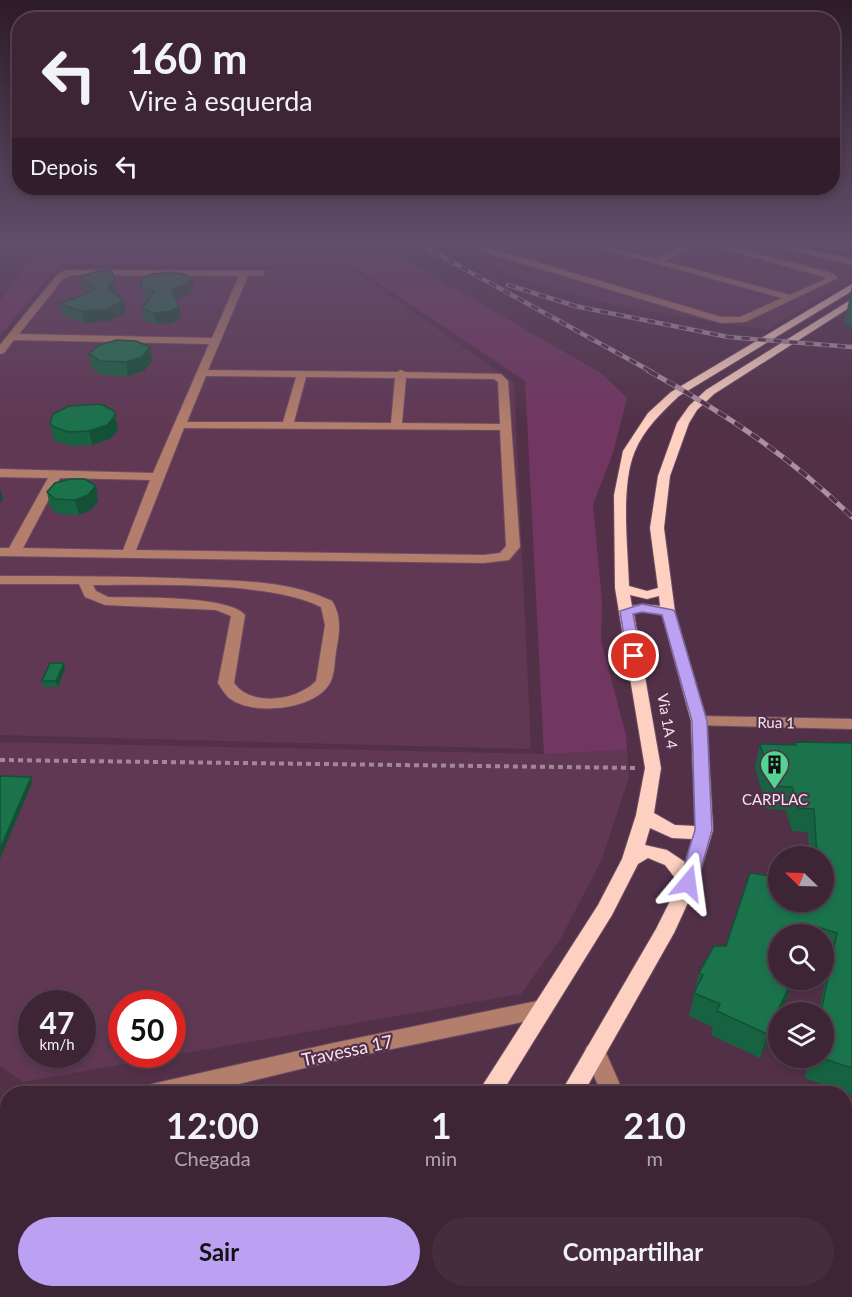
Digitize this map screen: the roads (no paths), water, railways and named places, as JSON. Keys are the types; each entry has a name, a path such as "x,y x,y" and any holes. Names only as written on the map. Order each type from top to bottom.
{"main road":[{"name":"Via 1A 4","path":"493,1086 605,910 631,859 645,815 653,768 622,588 620,495 629,451 642,428 675,394 823,305"},
{"name":"Via 1A 4","path":"576,1086 664,933 688,883 704,830 699,721 668,612 658,537 658,507 664,476 688,415 710,392 848,305"},
{"path":"622,588 647,595 666,590"},
{"path":"626,611 642,608 668,612"},
{"path":"645,815 659,827 675,834 704,830"},
{"path":"631,859 646,851 667,856 676,863 688,883"}],"street":[{"path":"0,351 38,305"},
{"path":"129,554 157,477 231,305"},
{"path":"669,305 721,320 742,320 774,305"},
{"path":"11,337 215,341"},
{"path":"7,552 498,559 510,552 514,543 503,381 497,376 401,373 201,373"},
{"path":"288,425 302,373"},
{"path":"396,426 401,373"},
{"path":"181,425 506,427"},
{"path":"0,473 157,477"},
{"path":"7,552 56,475"},
{"path":"0,580 84,581 168,582 283,589 319,597 328,605 333,618 323,683 311,694 300,699 263,703 245,700 233,694 226,683 238,615 231,610 216,606 105,601 90,594 84,581"},
{"name":"Rua 1","path":"699,721 852,724"},
{"name":"Travessa 17","path":"189,1086 542,1009"},
{"path":"595,1053 609,1086"}],"railway":[{"path":"529,305 652,372"},
{"path":"570,305 728,337 852,347"},
{"path":"649,371 730,419 805,475 852,517"}],"place":[{"name":"CARPLAC","path":"775,790"}]}
